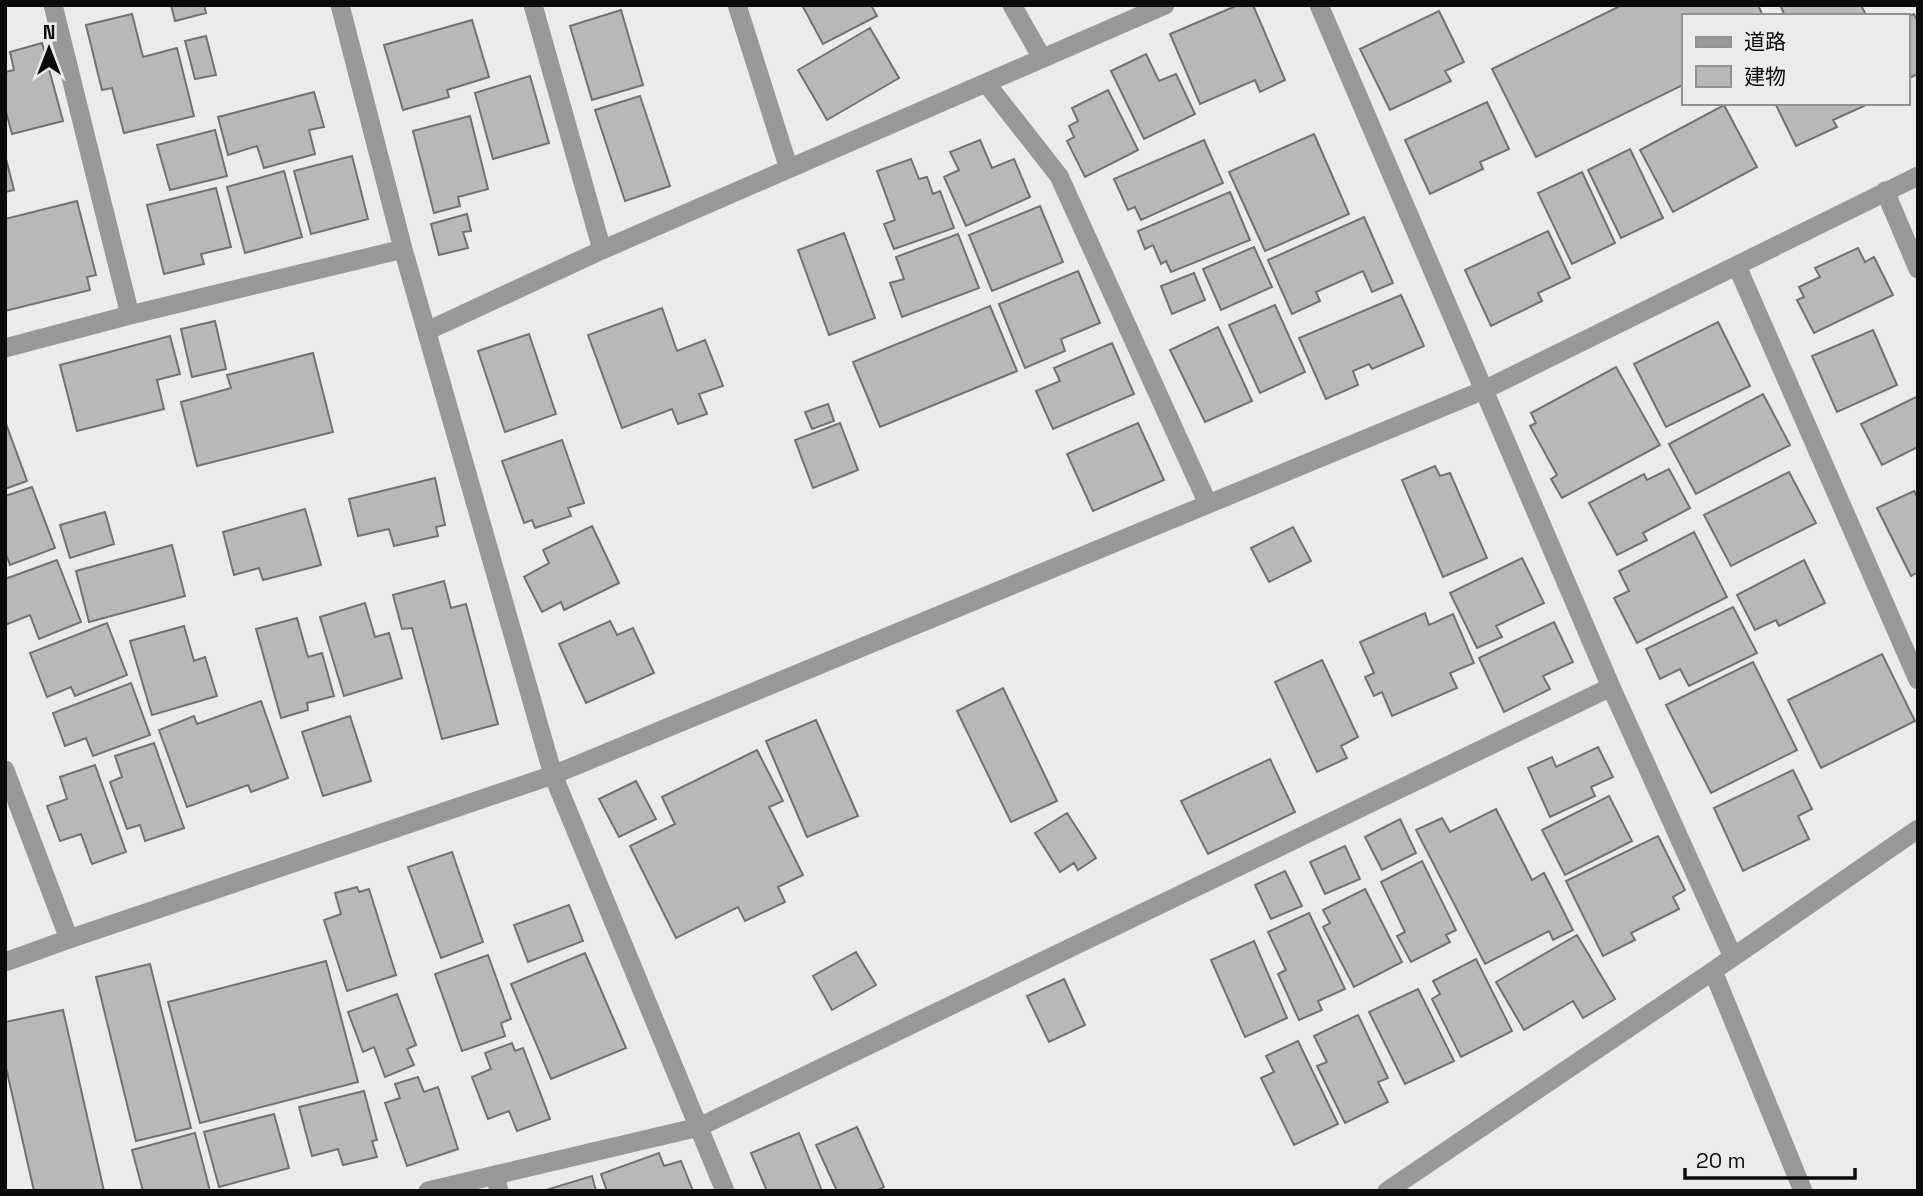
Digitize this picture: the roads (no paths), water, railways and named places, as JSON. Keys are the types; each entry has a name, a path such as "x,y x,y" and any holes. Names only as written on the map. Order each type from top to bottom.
{"street":[{"path":"53,5 130,315"},
{"path":"340,5 403,249 553,775 725,1191"},
{"path":"533,5 602,250"},
{"path":"737,5 789,169"},
{"path":"1012,5 1042,58"},
{"path":"427,331 602,250 1165,5"},
{"path":"1319,5 1611,687 1733,957"},
{"path":"986,83 1059,176 1208,504"},
{"path":"5,962 553,775 1484,390 1918,176"},
{"path":"1885,191 1918,269"},
{"path":"5,348 403,249"},
{"path":"1737,265 1918,680"},
{"path":"428,1191 497,1183 699,1127 1611,687"},
{"path":"5,770 69,939"},
{"path":"1387,1191 1713,971 1918,828"},
{"path":"1713,971 1803,1191"}]}
